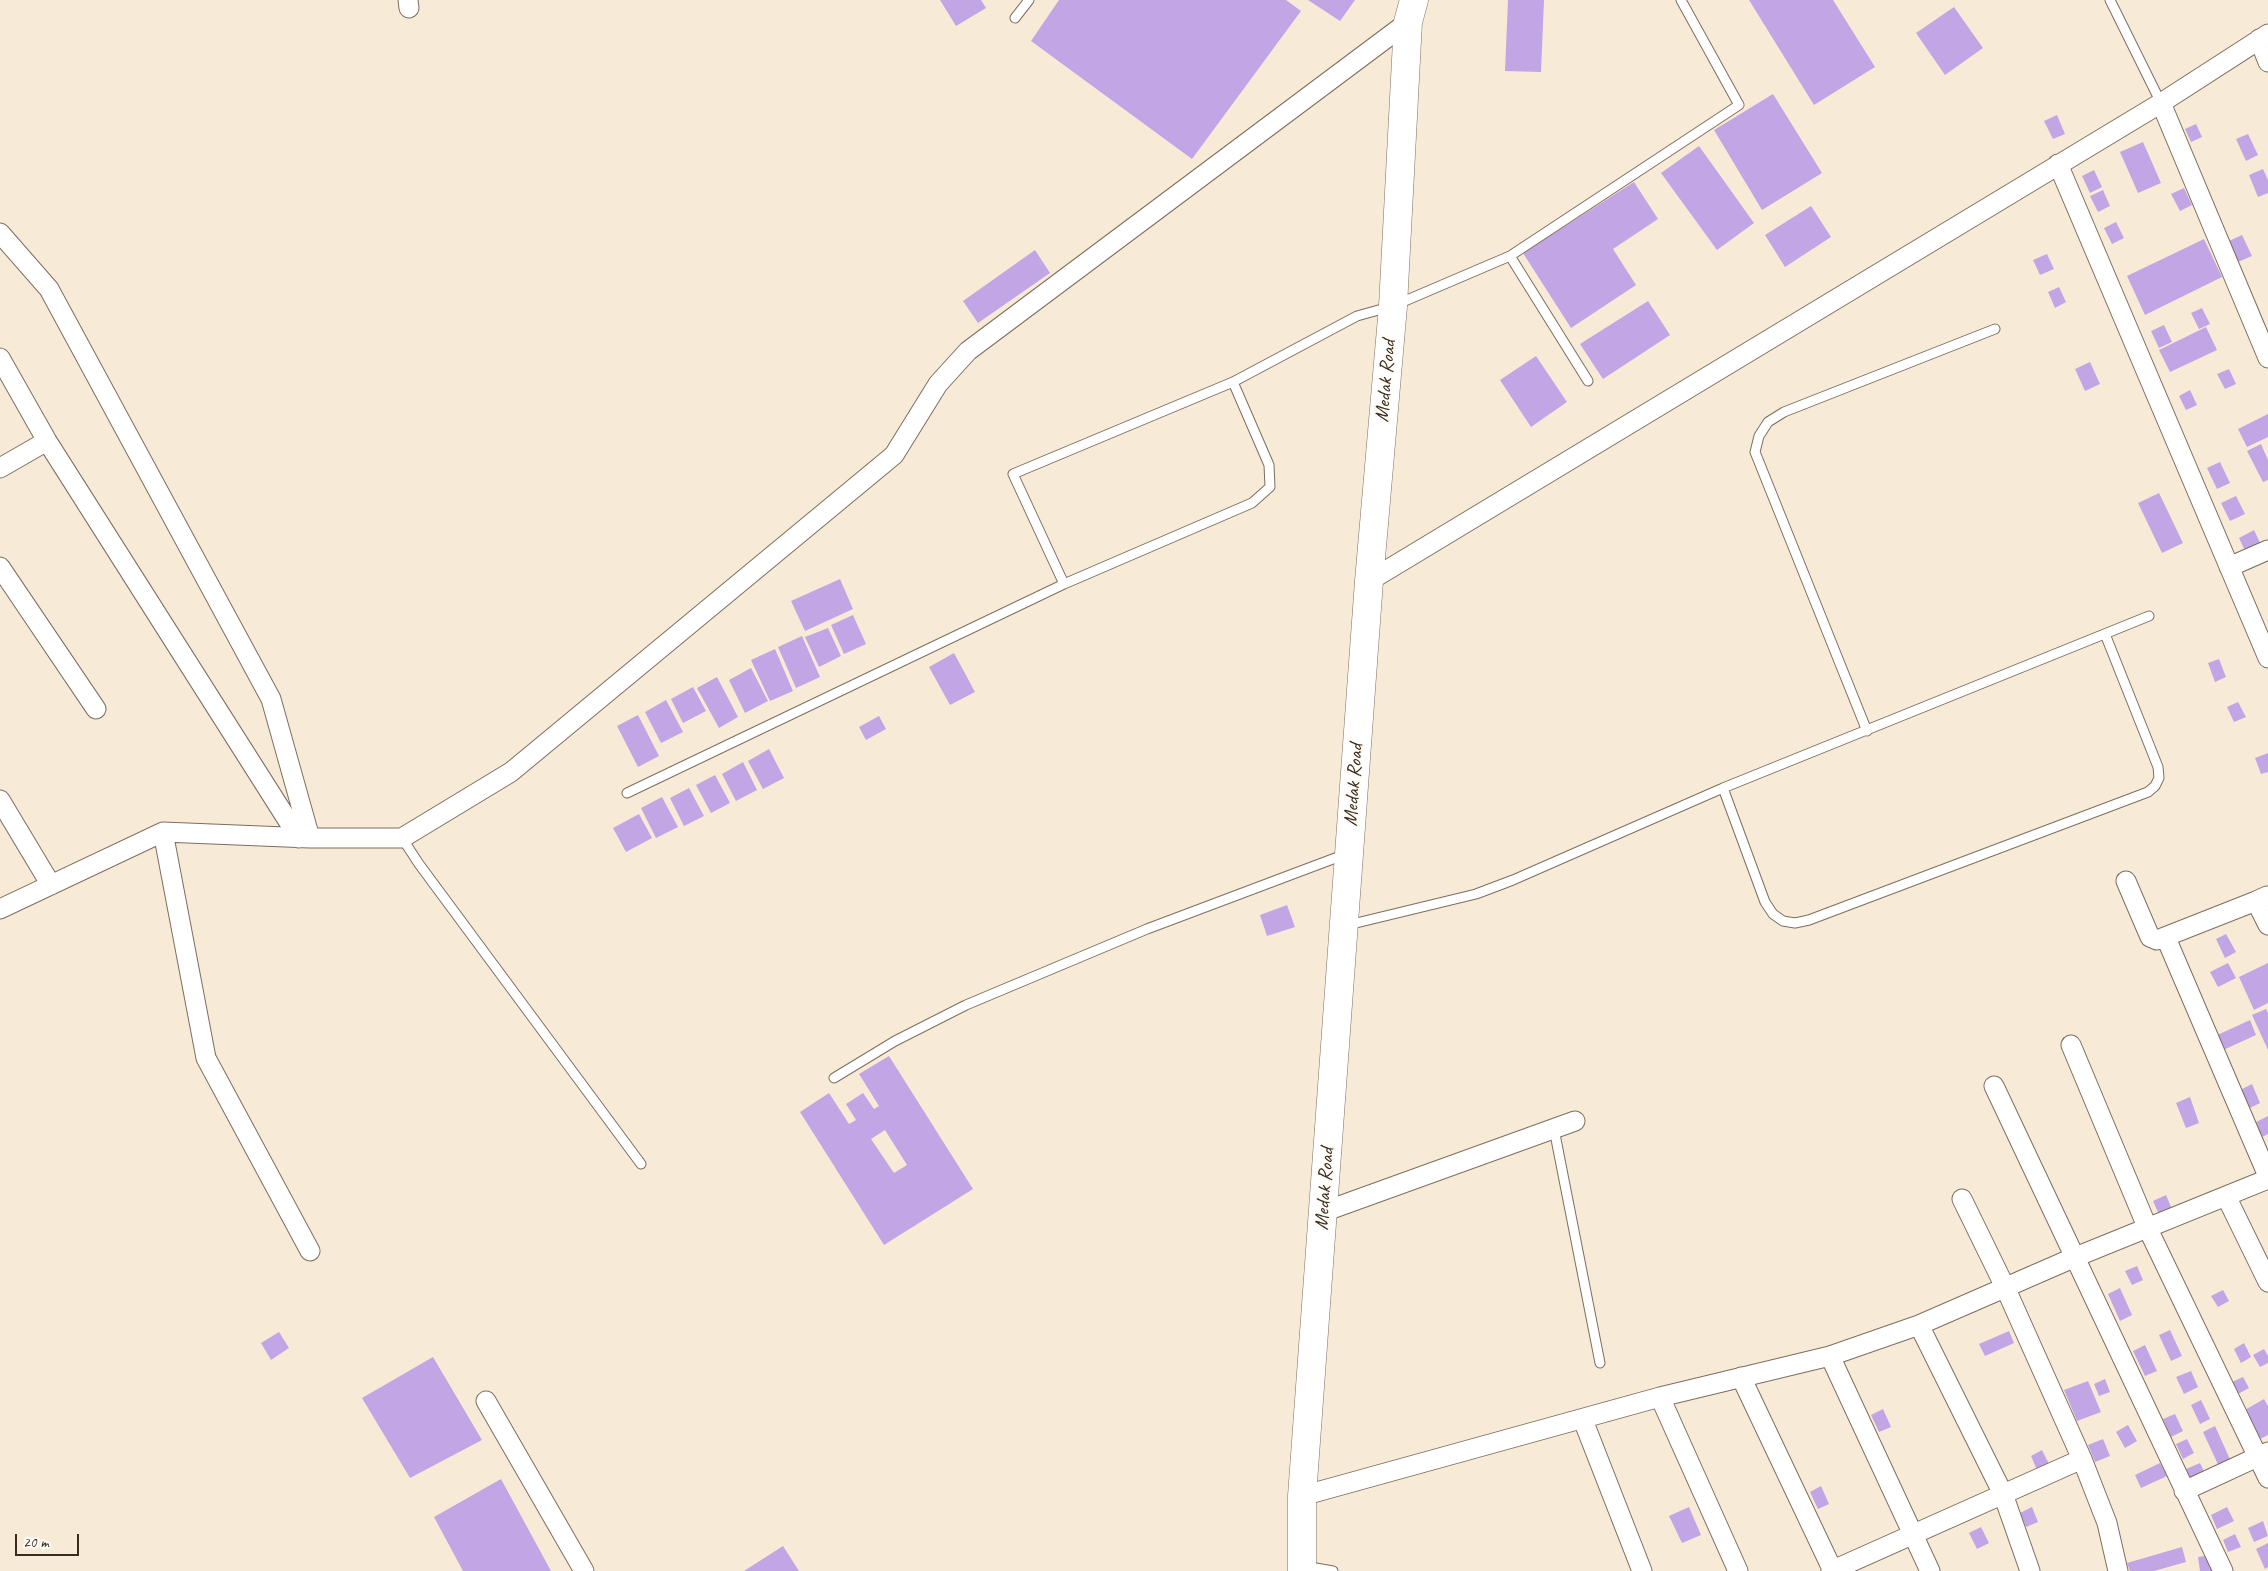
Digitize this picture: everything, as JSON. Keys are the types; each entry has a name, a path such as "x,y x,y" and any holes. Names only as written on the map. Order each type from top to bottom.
{"main road":[{"name":"Medak Road","path":"1302,1568 1302,1496 1369,581 1392,306 1411,11"}],"street":[{"path":"0,909 163,832 304,838 402,838 511,772 894,455 938,384 968,351 1411,11"},
{"path":"1369,581 2161,103 2263,37 2268,62"},
{"path":"2161,103 2268,358"},
{"path":"2058,164 2268,658"},
{"path":"0,234 49,289 271,699 304,838"},
{"path":"0,358 47,441 304,838"},
{"path":"0,468 47,441"},
{"path":"2229,567 2268,550"},
{"path":"0,568 96,709"},
{"path":"0,800 51,885"},
{"path":"163,832 206,1058 310,1251"},
{"path":"2126,881 2150,937 2157,940 2262,898 2268,925"},
{"path":"1302,1496 1660,1397 1830,1356 1919,1325 2005,1287 2268,1178 2166,938"},
{"path":"2071,1045 2148,1229 2263,1455 2268,1478"},
{"path":"1994,1086 2223,1571"},
{"path":"1323,1212 1575,1121"},
{"path":"2226,1196 2268,1282"},
{"path":"1962,1199 2005,1287 2082,1459 2107,1523 2118,1571"},
{"path":"1919,1325 2003,1494 2030,1571"},
{"path":"1830,1356 1930,1571"},
{"path":"1741,1377 1832,1571 2082,1459"},
{"path":"1660,1397 1738,1571"},
{"path":"486,1401 584,1571"},
{"path":"1582,1420 1642,1571"},
{"path":"2184,1491 2263,1455"}],"lane":[{"path":"1015,18 1029,0"},
{"path":"1064,584 1014,474 1233,382 1357,316 1392,306 1510,256 1739,105 1681,0"},
{"path":"2110,0 2161,103"},
{"path":"1510,256 1588,381"},
{"path":"1867,731 1756,452 1760,436 1768,422 1784,412 1995,329"},
{"path":"627,793 1064,584 1252,503 1270,487 1269,466 1233,382"},
{"path":"1344,926 1476,894 1724,788 2149,616"},
{"path":"1724,788 1765,902 1773,914 1783,921 1795,922 1818,916 2148,792 2159,778 2158,767 2105,634"},
{"path":"402,838 419,864 641,1164"},
{"path":"834,1078 895,1040 966,1005 1147,929 1350,852"},
{"path":"1554,1129 1600,1363"},
{"path":"1302,1568 1333,1571"}],"building":[{"path":"940,0 981,0 986,8 956,26"},
{"path":"1059,0 1286,0 1301,11 1192,159 1031,41"},
{"path":"1308,0 1355,0 1340,21"},
{"path":"1508,0 1544,0 1541,72 1505,71"},
{"path":"1749,0 1833,0 1875,67 1814,105"},
{"path":"1954,7 1983,48 1945,75 1916,33"},
{"path":"1773,94 1822,173 1762,210 1714,130"},
{"path":"2057,115 2065,134 2053,139 2044,121"},
{"path":"2196,124 2202,137 2191,142 2185,129"},
{"path":"2248,134 2258,155 2246,161 2236,139"},
{"path":"2143,142 2161,183 2138,193 2120,152"},
{"path":"1699,146 1754,223 1717,250 1661,173"},
{"path":"2263,169 2268,180 2268,193 2258,197 2249,175"},
{"path":"2094,170 2102,187 2090,193 2082,176"},
{"path":"1634,182 1658,219 1613,249 1636,285 1571,328 1523,253"},
{"path":"2184,188 2192,205 2180,211 2171,194"},
{"path":"2103,190 2110,206 2098,212 2090,196"},
{"path":"1811,206 1831,237 1785,267 1765,235"},
{"path":"2116,222 2124,238 2112,244 2104,228"},
{"path":"2242,235 2252,256 2238,262 2229,241"},
{"path":"2204,239 2222,277 2145,315 2127,276"},
{"path":"1035,250 1050,273 978,323 963,301"},
{"path":"2047,254 2054,269 2040,275 2033,260"},
{"path":"2059,287 2066,302 2055,308 2048,292"},
{"path":"1648,301 1670,335 1603,379 1580,344"},
{"path":"2202,308 2210,324 2199,329 2191,313"},
{"path":"2164,325 2172,342 2159,348 2151,331"},
{"path":"2206,327 2217,350 2170,372 2159,350"},
{"path":"1536,356 1567,402 1531,427 1500,380"},
{"path":"2090,362 2100,384 2085,391 2075,369"},
{"path":"2229,369 2236,384 2225,389 2217,374"},
{"path":"2190,390 2197,405 2186,410 2179,396"},
{"path":"2268,414 2268,437 2247,447 2238,429"},
{"path":"2261,444 2268,460 2268,480 2263,482 2247,451"},
{"path":"2220,462 2230,483 2217,489 2207,468"},
{"path":"2159,493 2183,543 2162,553 2138,503"},
{"path":"2236,496 2245,514 2230,521 2221,503"},
{"path":"2254,530 2262,547 2247,555 2239,538"},
{"path":"840,579 853,609 805,631 791,601"},
{"path":"853,615 866,644 844,654 831,625"},
{"path":"828,628 841,656 819,667 805,637"},
{"path":"802,636 820,677 796,688 778,647"},
{"path":"775,649 793,691 770,701 751,660"},
{"path":"954,653 975,692 950,705 929,667"},
{"path":"2219,659 2226,677 2215,682 2208,663"},
{"path":"751,668 768,701 745,713 729,680"},
{"path":"717,677 738,717 719,728 697,688"},
{"path":"693,687 706,711 683,723 671,699"},
{"path":"666,700 683,732 661,743 645,712"},
{"path":"2238,702 2246,717 2234,722 2227,707"},
{"path":"638,715 659,756 638,767 617,726"},
{"path":"879,716 886,729 866,740 859,727"},
{"path":"769,749 784,778 763,789 748,761"},
{"path":"2268,753 2268,772 2261,774 2255,758"},
{"path":"743,762 757,790 736,801 722,774"},
{"path":"715,775 730,803 711,813 696,785"},
{"path":"689,788 704,816 684,826 670,798"},
{"path":"662,797 678,827 656,838 641,808"},
{"path":"639,814 652,838 626,852 613,828"},
{"path":"1287,905 1295,927 1267,936 1260,915"},
{"path":"2226,934 2236,952 2225,958 2216,939"},
{"path":"2228,963 2236,978 2218,987 2210,972"},
{"path":"2268,963 2268,1003 2254,1010 2239,977"},
{"path":"2266,1009 2268,1013 2268,1050 2252,1015"},
{"path":"2250,1020 2256,1035 2219,1052 2213,1037"},
{"path":"889,1056 973,1189 884,1245 800,1112 829,1093 849,1124 856,1120 846,1104 863,1093 874,1109 879,1106 859,1074","holes":["885,1130 907,1165 894,1173 871,1139"]},
{"path":"2252,1084 2260,1103 2248,1109 2240,1090"},
{"path":"2190,1097 2199,1123 2186,1128 2176,1103"},
{"path":"2268,1116 2268,1134 2262,1137 2256,1122"},
{"path":"2166,1195 2174,1214 2161,1219 2153,1201"},
{"path":"2137,1266 2143,1280 2132,1285 2125,1271"},
{"path":"2120,1288 2132,1315 2120,1321 2108,1294"},
{"path":"2223,1290 2229,1301 2218,1307 2211,1296"},
{"path":"2170,1330 2182,1356 2171,1361 2159,1335"},
{"path":"2009,1331 2014,1343 1985,1356 1979,1344"},
{"path":"279,1332 289,1348 271,1360 261,1343"},
{"path":"2244,1343 2251,1357 2241,1363 2234,1349"},
{"path":"2145,1345 2157,1371 2145,1376 2133,1351"},
{"path":"2264,1349 2268,1356 2268,1363 2260,1367 2253,1355"},
{"path":"433,1357 482,1440 410,1478 362,1398"},
{"path":"2191,1371 2198,1387 2184,1394 2176,1377"},
{"path":"2243,1377 2249,1388 2238,1394 2232,1382"},
{"path":"2105,1379 2110,1392 2099,1396 2094,1384"},
{"path":"2088,1381 2101,1412 2077,1421 2064,1390"},
{"path":"2264,1399 2268,1406 2268,1435 2258,1440 2243,1411"},
{"path":"2201,1400 2210,1419 2200,1424 2191,1405"},
{"path":"1883,1409 1891,1427 1879,1432 1871,1415"},
{"path":"2175,1414 2183,1431 2171,1437 2163,1419"},
{"path":"2128,1425 2137,1441 2125,1448 2116,1432"},
{"path":"2215,1426 2233,1466 2221,1471 2203,1432"},
{"path":"2103,1439 2110,1456 2095,1462 2088,1445"},
{"path":"2187,1439 2194,1453 2183,1459 2176,1444"},
{"path":"2042,1450 2049,1464 2037,1470 2031,1456"},
{"path":"2160,1463 2167,1476 2141,1488 2135,1475"},
{"path":"2200,1463 2207,1478 2193,1485 2186,1469"},
{"path":"501,1479 551,1571 463,1571 434,1517"},
{"path":"1821,1486 1829,1504 1818,1509 1810,1492"},
{"path":"1689,1507 1701,1535 1682,1543 1669,1516"},
{"path":"2032,1507 2038,1522 2026,1527 2020,1513"},
{"path":"2227,1507 2234,1521 2217,1529 2211,1515"},
{"path":"2263,1521 2268,1536 2254,1542 2248,1528"},
{"path":"1981,1527 1989,1543 1977,1549 1969,1533"},
{"path":"2235,1534 2241,1547 2228,1552 2223,1540"},
{"path":"2268,1543 2268,1567 2265,1569 2256,1549"},
{"path":"783,1546 799,1571 744,1571"},
{"path":"2182,1547 2186,1562 2154,1571 2130,1571 2127,1563"},
{"path":"2212,1555 2220,1571 2200,1571 2198,1557"}]}
